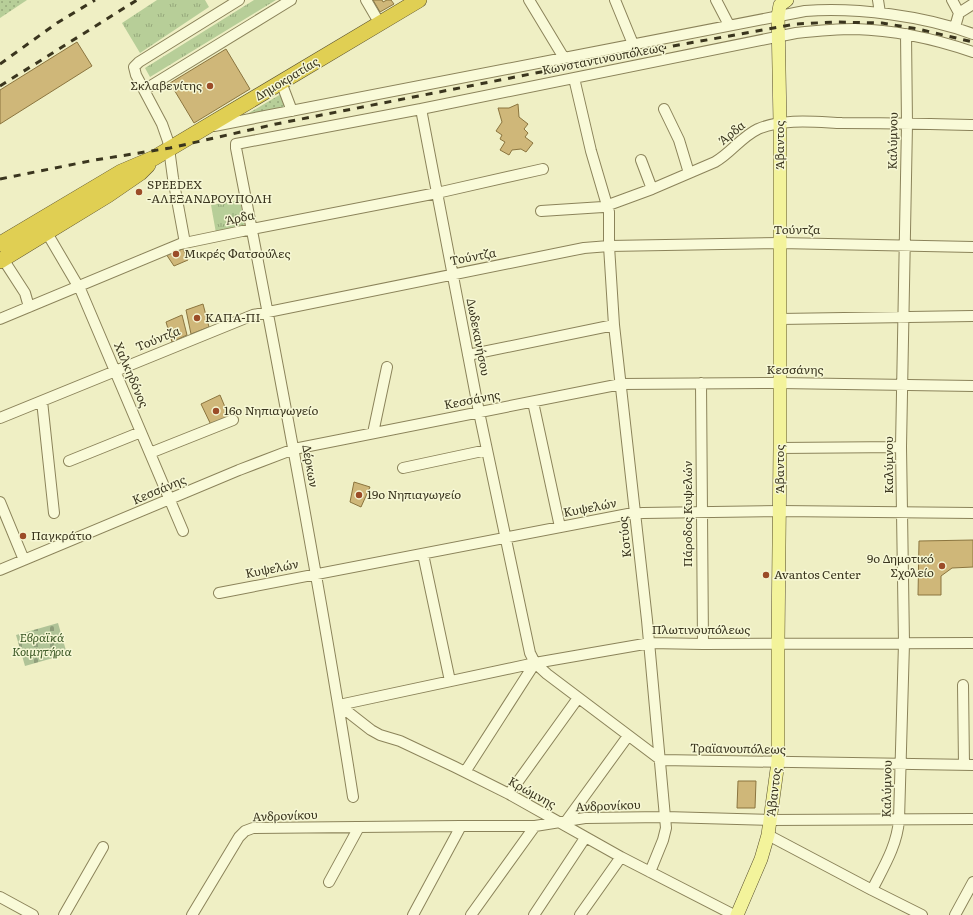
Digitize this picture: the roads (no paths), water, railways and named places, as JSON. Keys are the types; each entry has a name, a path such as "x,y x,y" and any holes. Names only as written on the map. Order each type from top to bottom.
{"highway":[{"name":"Δημοκρατίας","path":"1,255 121,172 154,158 419,0"},
{"name":"Δημοκρατίας","path":"1,255 46,233 108,195 140,173 154,158"}],"main road":[{"path":"778,16 780,6 787,0"},
{"name":"Άβαντος","path":"736,915 761,859 768,835 778,762 780,511 780,123 778,16"}],"street":[{"path":"185,243 173,178 170,148 164,128 134,69 136,64 239,0"},
{"path":"144,90 291,0"},
{"path":"366,0 380,24"},
{"path":"529,0 564,58"},
{"path":"615,0 633,44"},
{"path":"716,0 729,25"},
{"path":"878,0 880,13"},
{"path":"952,0 960,13"},
{"path":"955,27 960,13 973,4"},
{"path":"204,128 805,11 827,10 880,13 955,27 973,34"},
{"name":"Κωνσταντινουπόλεως","path":"238,143 420,109 779,36 812,31 846,29 877,30 927,38 973,52"},
{"name":"Καλύμνου","path":"872,890 895,842 900,820 900,764 904,643 901,447 903,384 902,317 907,124 906,34"},
{"name":"Κοτύος","path":"574,78 591,151 608,206 614,325 650,643 666,828 663,840 650,872"},
{"path":"281,82 292,111"},
{"name":"Δωδεκανήσου","path":"420,109 479,412 530,653 535,663"},
{"path":"664,109 679,140 689,173"},
{"name":"Άρδα","path":"540,211 608,206 652,189 720,159 754,131 780,123 973,125"},
{"name":"Δέρκων","path":"238,143 235,145 294,449 339,705 353,797"},
{"path":"641,160 652,189"},
{"name":"Άρδα","path":"0,320 185,243 437,193 543,169"},
{"name":"Χαλκηδόνος","path":"46,233 79,286 183,531"},
{"name":"Τούντζα","path":"0,418 248,317 267,311 584,248 609,246 780,243 973,246"},
{"path":"1,255 25,293 29,307"},
{"path":"780,319 973,316"},
{"path":"468,355 614,325"},
{"path":"373,433 387,367"},
{"name":"Πάροδος Κυψελών","path":"701,383 703,644"},
{"name":"Κεσσάνης","path":"0,570 294,449 620,384 780,383 973,386"},
{"path":"42,401 54,513"},
{"path":"533,402 560,527"},
{"path":"150,454 233,420"},
{"path":"69,461 141,432"},
{"path":"780,448 901,447"},
{"path":"403,468 487,450"},
{"path":"0,502 24,560"},
{"name":"Κυψελών","path":"219,593 635,513 780,511 973,513"},
{"path":"423,554 450,681"},
{"name":"Πλωτινουπόλεως","path":"339,705 535,663 650,643 973,643"},
{"path":"465,772 535,663 547,674 659,759"},
{"path":"963,685 969,765"},
{"path":"509,794 578,698"},
{"name":"Κρώμνης","path":"339,705 371,730 380,735 400,741 509,794 563,822 586,838 621,857 736,915"},
{"path":"563,822 628,736"},
{"name":"Τραϊανουπόλεως","path":"659,759 969,765"},
{"name":"Ανδρονίκου","path":"192,915 239,837 245,831 253,828 535,826 585,818 665,817 770,820 973,819"},
{"path":"413,915 461,826"},
{"path":"471,915 535,826"},
{"path":"329,882 359,827"},
{"path":"768,835 922,915"},
{"path":"534,915 586,838"},
{"path":"64,915 103,847"},
{"path":"580,915 621,857"},
{"path":"955,915 973,882"},
{"path":"0,897 33,915"}],"railway":[{"path":"0,64 57,23 95,0"},
{"path":"0,86 137,0"},
{"path":"0,179 95,160 170,148 276,124 673,46 796,24 835,22 882,23 918,29 973,42"}],"place":[{"name":"Σκλαβενίτης","path":"210,86"},
{"name":"SPEEDEX -ΑΛΕΞΑΝΔΡΟΥΠΟΛΗ","path":"139,192"},
{"name":"Μικρές Φατσούλες","path":"176,254"},
{"name":"ΚΑΠΑ-ΠΙ","path":"197,318"},
{"name":"16ο Νηπιαγωγείο","path":"216,411"},
{"name":"19ο Νηπιαγωγείο","path":"359,495"},
{"name":"Παγκράτιο","path":"23,536"},
{"name":"9ο Δημοτικό Σχολείο","path":"942,566"},
{"name":"Avantos Center","path":"766,575"}],"park label":[{"name":"Εβραϊκά Κοιμητήρια","path":"42,645"}]}
